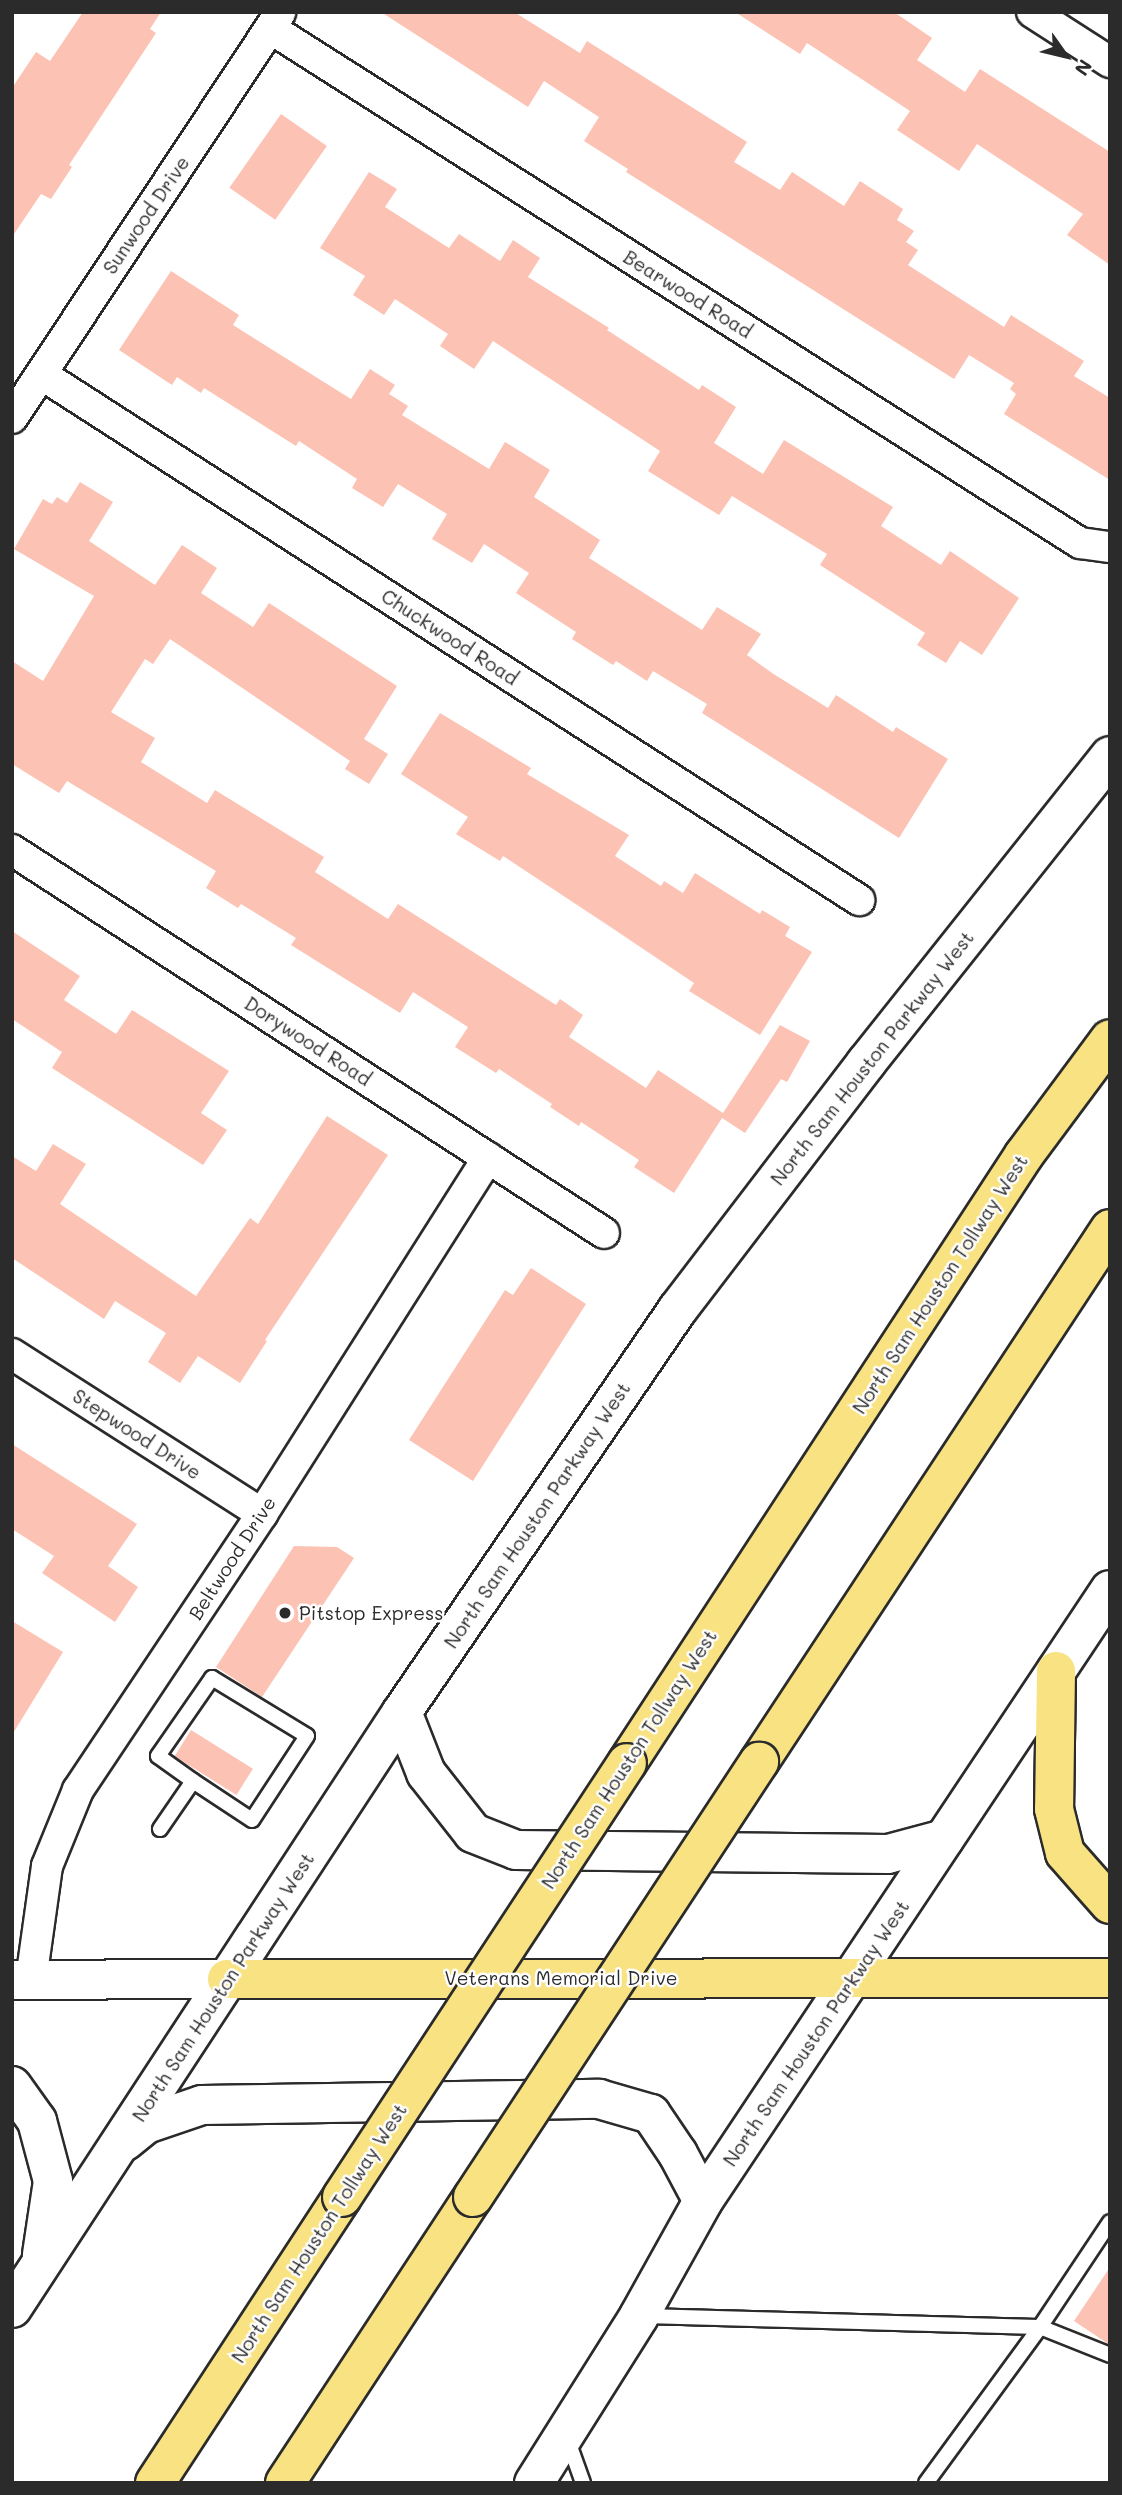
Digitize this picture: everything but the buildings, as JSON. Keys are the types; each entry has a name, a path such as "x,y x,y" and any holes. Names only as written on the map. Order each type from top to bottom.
{"main road":[{"name":"North Sam Houston Parkway West","path":"12,2308 402,1712 678,1309 866,1062 1110,756"},
{"name":"North Sam Houston Tollway West","path":"155,2483 1024,1156 1110,1039"},
{"path":"285,2483 1110,1229"},
{"name":"North Sam Houston Parkway West","path":"534,2483 639,2316 704,2201 1110,1590"},
{"path":"1056,1671 1054,1809 1065,1853 1110,1904"},
{"path":"402,1712 426,1773 473,1833 516,1850 888,1854 944,1839"},
{"name":"Veterans Memorial Drive","path":"22,1980 1110,1978"},
{"path":"12,2086 37,2121 53,2181 41,2265"},
{"path":"120,2144 146,2124 202,2105 599,2099 650,2115 678,2154 704,2201"}],"street":[{"path":"1032,12 1110,62"},
{"name":"Sunwood Drive","path":"12,418 275,20"},
{"name":"Bearwood Road","path":"275,20 1080,543 1110,547"},
{"name":"Chuckwood Road","path":"41,374 859,900"},
{"name":"Dorywood Road","path":"12,850 604,1233"},
{"name":"Beltwood Drive","path":"22,1980 47,1866 78,1790 262,1514 488,1158"},
{"name":"Stepwood Drive","path":"12,1354 262,1514"}],"lane":[{"path":"212,1678 307,1736 252,1820 193,1781 158,1756 212,1678"},
{"path":"160,1829 193,1781"},
{"path":"926,2483 1040,2327 1110,2222"},
{"path":"639,2316 1040,2327 1110,2355"},
{"path":"565,2433 583,2483"}],"place":[{"name":"Pitstop Express","path":"285,1613"}]}
